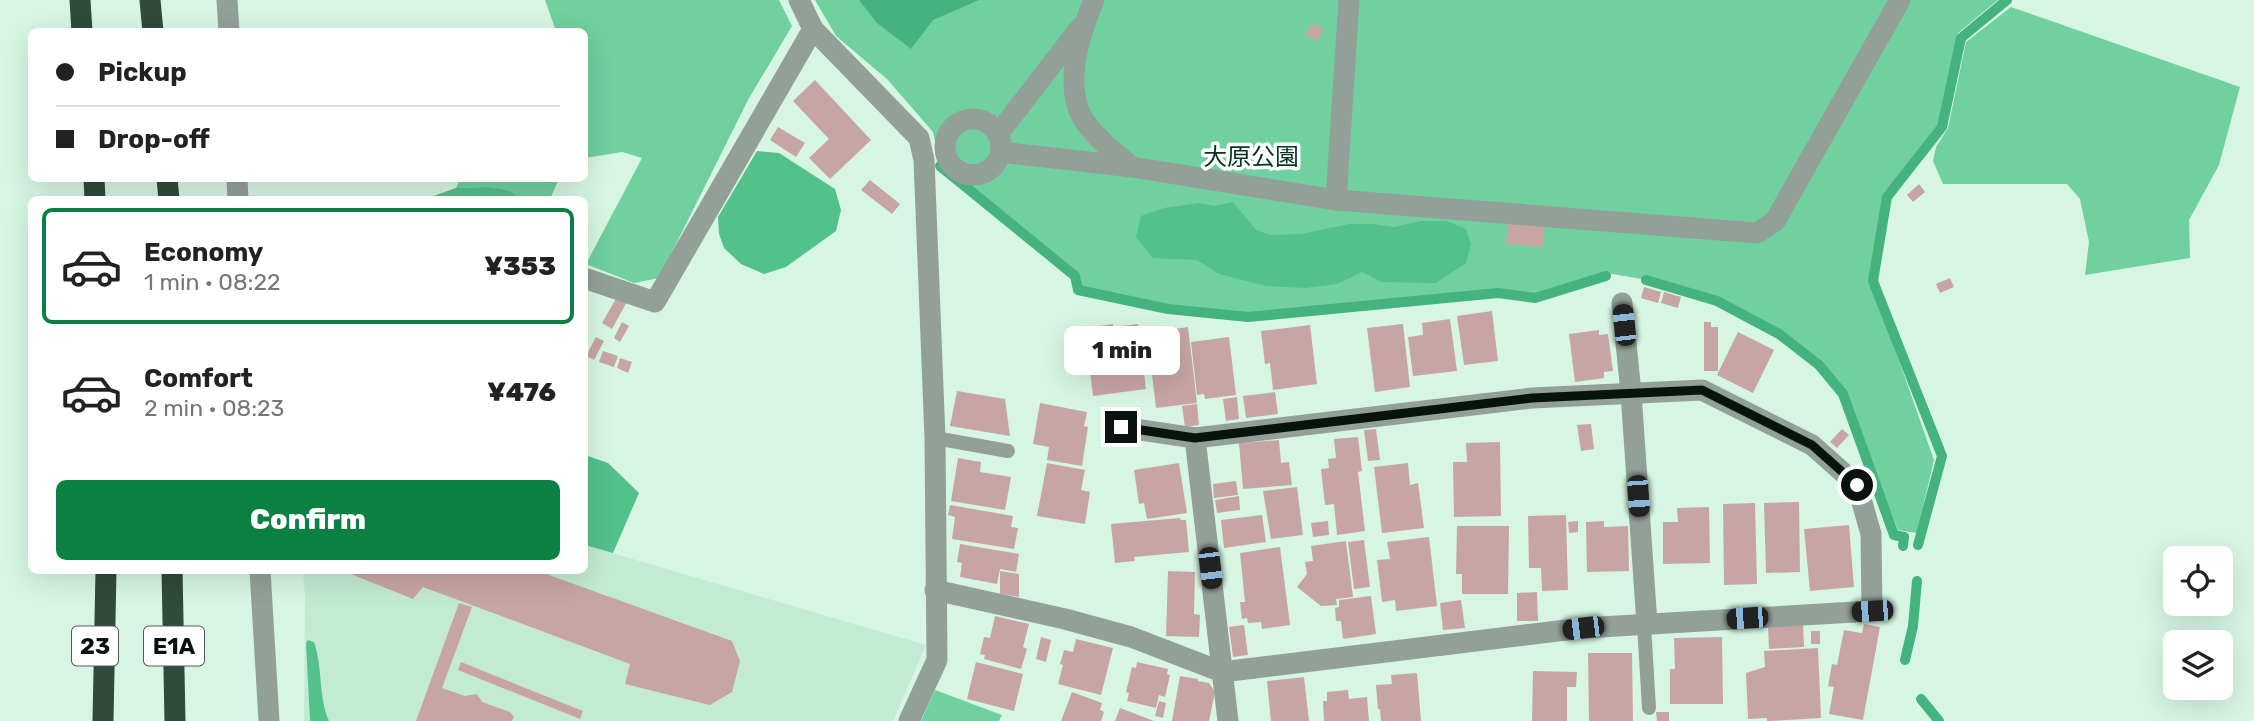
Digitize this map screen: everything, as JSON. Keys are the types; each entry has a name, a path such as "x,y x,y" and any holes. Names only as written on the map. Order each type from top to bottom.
{"highway":[{"path":"69,0 71,28"},
{"path":"80,0 82,28"},
{"path":"141,0 144,28"},
{"path":"150,0 153,28"},
{"name":"23","path":"95,574 95,721"},
{"path":"103,721 106,574"},
{"name":"E1A","path":"172,574 175,721"},
{"path":"183,574 185,721"}],"street":[{"path":"227,0 229,28"},
{"path":"799,0 813,29 919,138 924,160 935,438 937,660 909,721"},
{"path":"1094,0 1085,20 1000,143 1336,200 1757,233 1775,221 1899,0"},
{"path":"1336,200 1349,0"},
{"path":"1085,20 1073,82 1081,115 1098,138 1132,167"},
{"path":"588,279 655,302 813,29"},
{"path":"1622,303 1631,393 1645,625"},
{"path":"935,590 1065,619 1131,637 1222,671 1583,628 1872,611 1871,534 1857,485 1812,445 1702,390 1532,398 1195,438 1121,427"},
{"path":"1195,438 1228,721"},
{"path":"260,574 269,721"}],"lane":[{"path":"935,438 1008,451"},
{"path":"1645,625 1649,708"}],"shaded area":[{"path":"859,0 979,0 933,20 911,49 877,23"},
{"path":"757,151 779,153 835,189 841,210 836,231 786,267 764,274 741,264 724,248 719,234 718,217"},
{"path":"482,187 507,190 516,196 433,196 456,188"},
{"path":"1233,202 1256,230 1270,235 1302,234 1349,224 1394,227 1421,221 1447,221 1466,229 1471,244 1466,263 1436,283 1382,282 1362,272 1337,284 1306,288 1266,286 1219,274 1197,260 1153,258 1136,237 1141,216 1164,208 1199,203 1214,206"},
{"path":"588,456 608,463 639,493 613,553 588,546"},
{"path":"588,546 926,645 893,721 304,721 303,574 588,574"},
{"path":"308,640 314,642 317,652 323,702 329,721 310,721"}],"green space":[{"path":"545,0 779,0 792,26 748,100 659,278 634,283 588,265 642,158 622,152 588,158 588,28 555,28"},
{"name":"大原公園","path":"815,0 1998,0 1958,33 1940,124 1884,196 1871,281 1934,460 1917,533 1898,530 1844,393 1819,364 1779,334 1717,300 1647,280 1607,273 1537,295 1498,291 1249,315 1169,306 1080,288 1077,273 939,160 933,132 887,79 836,36"},
{"path":"2011,7 2240,87 2219,165 2189,220 2190,258 2085,275 2089,242 2080,199 2067,184 1943,184 1933,161 1936,147 1948,128 1966,42"},
{"path":"459,182 558,182 551,196 516,196 499,188 456,188"},
{"path":"935,690 1002,715 999,721 921,721"}],"building":[{"path":"1311,23 1323,28 1318,41 1305,36"},
{"path":"815,80 871,140 830,179 809,158 829,139 793,101"},
{"path":"778,127 805,143 796,157 770,140"},
{"path":"870,180 900,204 892,214 861,190"},
{"path":"1919,184 1925,192 1913,202 1907,195"},
{"path":"1508,222 1544,224 1543,247 1506,244"},
{"path":"1950,278 1954,287 1940,293 1936,284"},
{"path":"1644,287 1661,292 1658,303 1641,298"},
{"path":"1664,292 1681,297 1678,308 1661,303"},
{"path":"618,295 628,300 612,329 602,323"},
{"path":"1492,311 1498,361 1464,365 1457,316"},
{"path":"1450,319 1457,371 1413,376 1408,337 1423,335 1422,323"},
{"path":"622,322 629,326 620,342 614,338"},
{"path":"1704,322 1711,322 1711,327 1718,327 1718,371 1704,371"},
{"path":"1113,324 1113,327 1138,324 1146,389 1093,396 1085,328"},
{"path":"1403,324 1410,387 1375,392 1367,328"},
{"path":"1310,325 1317,384 1273,390 1270,363 1265,364 1261,331"},
{"path":"1188,327 1197,403 1156,408 1151,366 1164,364 1160,331"},
{"path":"1599,330 1599,335 1608,334 1613,371 1604,372 1604,378 1575,382 1569,334"},
{"path":"1738,332 1774,350 1753,393 1717,375"},
{"path":"596,337 604,341 594,360 588,357"},
{"path":"1229,337 1236,395 1205,399 1204,394 1197,395 1191,342"},
{"path":"603,351 618,356 614,367 599,362"},
{"path":"620,358 632,362 628,373 617,368"},
{"path":"957,391 1005,399 1010,436 950,426"},
{"path":"1275,392 1278,414 1246,418 1243,396"},
{"path":"1237,397 1239,419 1226,421 1223,399"},
{"path":"1040,403 1087,412 1084,426 1088,427 1082,466 1047,460 1049,447 1033,444"},
{"path":"1197,404 1199,425 1185,427 1182,406"},
{"path":"1591,424 1594,449 1581,451 1577,425"},
{"path":"1376,429 1380,460 1368,461 1364,430"},
{"path":"1842,429 1849,435 1837,448 1830,442"},
{"path":"1358,437 1362,471 1358,472 1365,531 1337,535 1334,504 1325,505 1321,469 1329,468 1328,459 1336,458 1334,439"},
{"path":"1279,440 1281,463 1289,462 1292,485 1243,489 1239,443"},
{"path":"1500,442 1501,516 1454,517 1453,462 1467,462 1466,443"},
{"path":"958,458 981,462 980,472 1011,477 1005,510 951,501"},
{"path":"1047,463 1085,470 1081,490 1090,492 1085,524 1037,516"},
{"path":"1179,463 1187,513 1147,519 1144,503 1139,504 1134,470"},
{"path":"1408,463 1410,485 1418,483 1424,528 1382,533 1374,467"},
{"path":"1236,481 1238,495 1214,498 1213,484"},
{"path":"1297,487 1303,535 1271,539 1263,491"},
{"path":"1239,496 1240,510 1217,513 1215,500"},
{"path":"1799,502 1800,572 1766,573 1764,503"},
{"path":"1755,503 1757,584 1724,585 1723,504"},
{"path":"950,505 1013,516 1011,527 1018,528 1014,549 952,539 955,517 948,515"},
{"path":"1709,507 1710,563 1663,564 1663,522 1678,522 1677,508"},
{"path":"1262,515 1266,542 1224,548 1221,520"},
{"path":"1566,515 1568,590 1542,591 1541,568 1529,568 1528,516"},
{"path":"1180,518 1186,520 1189,552 1134,557 1135,561 1115,563 1111,524"},
{"path":"1328,521 1329,535 1313,537 1311,523"},
{"path":"1578,521 1578,532 1569,533 1568,522"},
{"path":"1604,521 1604,527 1628,526 1629,571 1587,572 1586,522"},
{"path":"1849,525 1854,587 1810,591 1804,529"},
{"path":"1457,526 1509,526 1508,594 1462,594 1462,574 1456,574"},
{"path":"1429,537 1437,606 1396,611 1395,600 1382,602 1377,560 1390,559 1387,542"},
{"path":"1364,540 1370,587 1354,589 1348,542"},
{"path":"1346,541 1353,597 1336,599 1337,605 1321,606 1297,587 1307,574 1305,562 1313,561 1311,546"},
{"path":"960,544 1019,554 1016,572 1000,569 997,584 960,577 962,563 957,562"},
{"path":"1280,547 1290,625 1262,629 1261,622 1248,623 1247,618 1242,619 1240,602 1245,602 1240,553"},
{"path":"1000,571 1019,574 1019,597 1000,594"},
{"path":"1168,571 1195,572 1194,614 1200,615 1199,637 1166,636"},
{"path":"351,574 546,574 732,641 740,661 732,692 710,705 625,684 630,664 423,587 413,599"},
{"path":"1537,592 1538,621 1517,621 1517,593"},
{"path":"1371,596 1376,634 1343,639 1341,621 1336,621 1335,608 1339,607 1339,600"},
{"path":"1461,600 1465,628 1443,630 1440,603"},
{"path":"459,603 472,607 442,688 465,696 477,694 482,702 510,712 514,717 512,721 416,721"},
{"path":"995,616 1029,624 1023,647 1027,649 1021,669 984,659 985,655 980,654 984,637 990,638"},
{"path":"1803,624 1804,647 1769,649 1768,626"},
{"path":"1864,624 1880,627 1863,720 1829,714 1834,687 1828,686 1832,664 1837,665 1844,630 1862,633"},
{"path":"1244,625 1248,655 1233,657 1229,627"},
{"path":"1811,631 1820,631 1820,644 1811,644"},
{"path":"1041,637 1051,640 1046,662 1036,659"},
{"path":"1722,637 1723,704 1670,704 1670,669 1675,669 1674,638"},
{"path":"1076,639 1113,648 1101,695 1058,684 1064,650 1073,652"},
{"path":"1818,648 1821,718 1770,721 1767,721 1767,718 1748,719 1746,673 1765,667 1764,651"},
{"path":"1588,653 1632,653 1633,721 1589,721"},
{"path":"461,662 583,711 580,719 458,670"},
{"path":"976,662 1023,674 1014,711 967,699"},
{"path":"1137,662 1168,669 1167,674 1170,675 1165,697 1159,695 1156,708 1127,701 1129,693 1126,692 1132,667 1136,668"},
{"path":"1533,671 1577,672 1576,687 1567,687 1567,721 1532,721"},
{"path":"1417,673 1421,721 1381,721 1376,685 1392,684 1391,675"},
{"path":"1180,676 1209,683 1215,692 1209,721 1172,721"},
{"path":"1304,677 1309,721 1271,721 1267,681"},
{"path":"1348,690 1349,699 1367,697 1369,721 1324,721 1323,701 1327,701 1327,692"},
{"path":"1072,692 1102,703 1100,710 1104,712 1101,721 1061,721"},
{"path":"1159,701 1166,703 1163,718 1155,716"},
{"path":"1120,708 1154,721 1115,721"},
{"path":"1656,712 1669,712 1669,721 1657,721"}],"waterway":[{"path":"1918,545 1942,456 1873,281 1887,197 1942,127 1961,38 2007,0"},
{"path":"940,166 1075,276 1078,290 1168,309 1248,317 1498,293 1535,298 1606,276"},
{"path":"1646,280 1717,301 1779,334 1819,365 1843,394 1894,535 1904,537 1903,546"},
{"path":"1905,660 1913,626 1917,581"},
{"path":"1921,699 1939,721"}],"route":[{"path":"1121,427 1195,438 1532,398 1702,390 1812,445 1857,485"}]}
